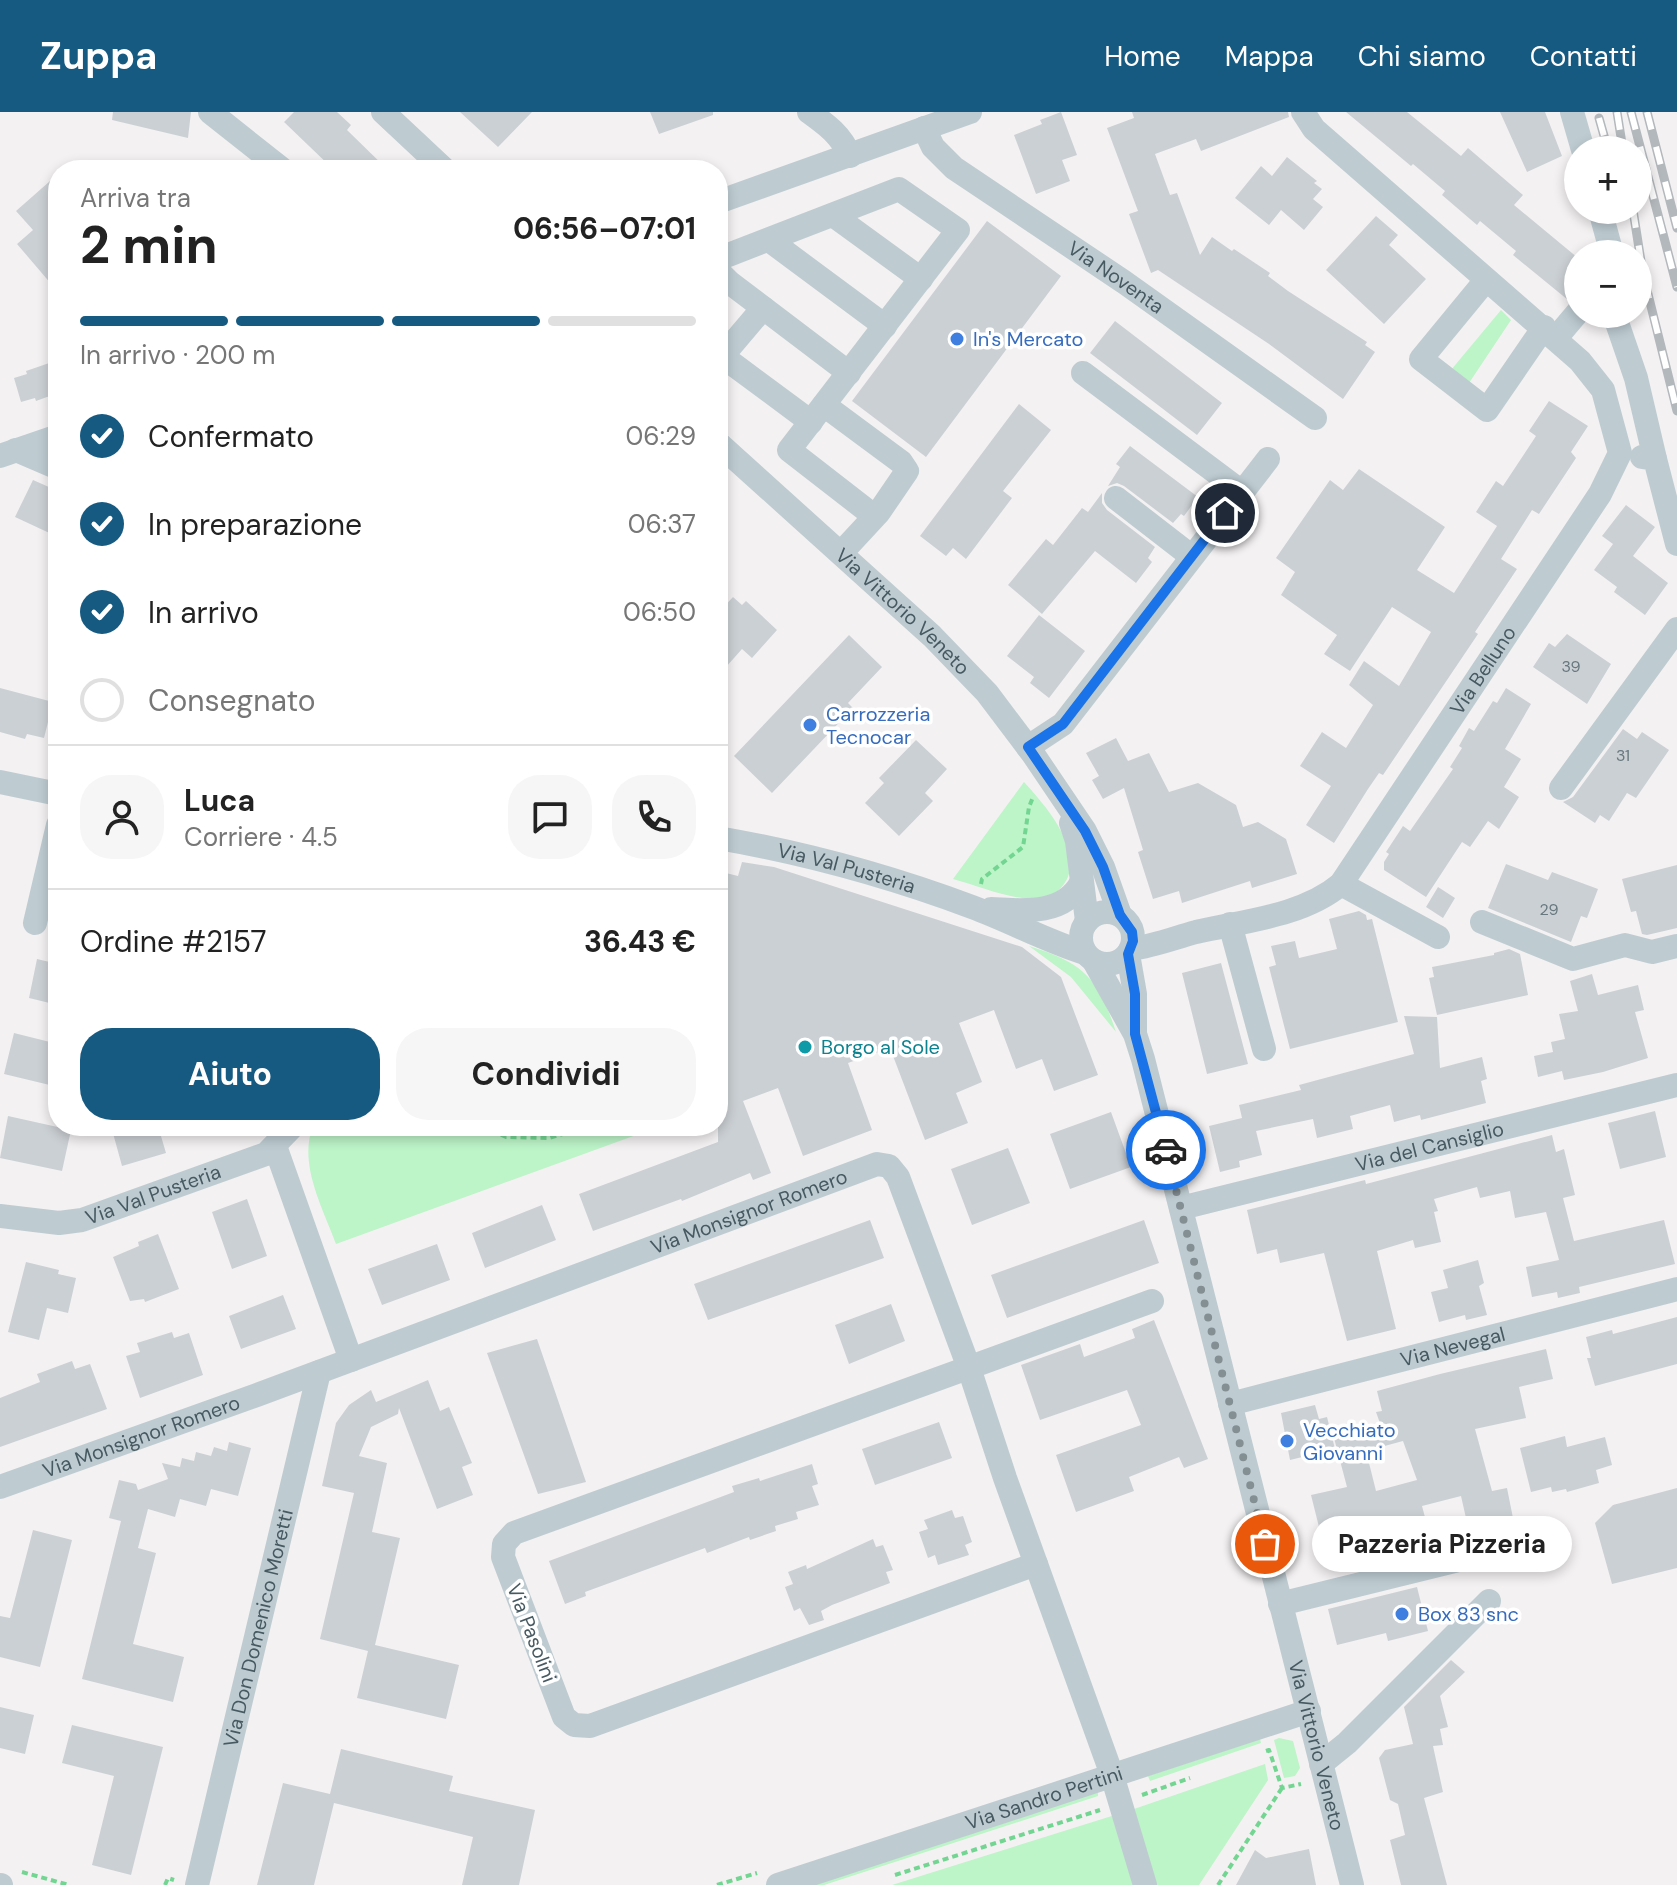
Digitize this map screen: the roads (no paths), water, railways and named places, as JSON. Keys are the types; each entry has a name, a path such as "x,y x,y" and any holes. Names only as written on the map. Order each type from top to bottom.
{"street":[{"path":"210,112 270,160"},
{"path":"383,112 434,160"},
{"path":"809,112 833,129 850,156"},
{"path":"728,199 970,112"},
{"path":"1303,112 1314,129 1580,361 1603,390 1620,453 1655,459"},
{"path":"1572,112 1579,136"},
{"name":"Via Noventa","path":"924,128 933,147 954,168 1124,282 1315,418"},
{"path":"728,255 899,189 958,230 789,450 874,516"},
{"path":"833,215 921,279"},
{"path":"769,240 885,326"},
{"path":"728,279 849,373"},
{"path":"1486,280 1421,359 1487,410 1550,333 1564,322"},
{"path":"728,349 763,308"},
{"path":"1619,328 1636,378 1677,544"},
{"path":"728,363 901,462 907,471 874,516 842,552"},
{"path":"1083,373 1242,492"},
{"path":"8,453 48,439"},
{"name":"Via Vittorio Veneto","path":"728,452 842,552 964,667 1028,747 1085,831 1132,932 1129,952 1135,994 1135,1034 1352,1885"},
{"path":"8,453 48,465"},
{"name":"Via Belluno","path":"1129,952 1324,898 1341,884 1600,494 1620,453"},
{"path":"1028,747 1063,724 1268,459"},
{"path":"1116,498 1191,556"},
{"path":"1561,788 1677,629"},
{"path":"0,782 48,792"},
{"name":"Via Vittorio Veneto","path":"1064,802 1077,841 1087,921 1081,937 1135,1034"},
{"name":"Via Val Pusteria","path":"728,840 823,859 973,908 1090,957"},
{"path":"35,923 48,868"},
{"name":"Via Val Pusteria","path":"973,908 1016,911 1055,907 1074,896 1081,883"},
{"path":"1341,884 1438,937"},
{"path":"1087,921 1103,912 1124,919"},
{"name":"Via Belluno","path":"1124,919 1168,932 1191,934"},
{"path":"1482,922 1573,959 1625,945 1652,952 1677,946"},
{"path":"1230,924 1264,1049"},
{"path":"1090,957 1108,965 1122,960 1129,952"},
{"name":"Via del Cansiglio","path":"1181,1208 1677,1085"},
{"name":"Via Val Pusteria","path":"0,1216 59,1223 82,1220 242,1165 266,1154 284,1136"},
{"path":"275,1146 351,1360"},
{"name":"Via Monsignor Romero","path":"0,1487 877,1164 889,1166 898,1177 969,1368 1112,1775 1145,1885"},
{"name":"Via Nevegal","path":"1230,1404 1677,1289"},
{"path":"969,1368 1152,1301"},
{"name":"Via Pasolini","path":"969,1368 514,1533 504,1544 503,1557 564,1717 574,1725 590,1726 1036,1564"},
{"name":"Via Don Domenico Moretti","path":"197,1885 319,1372"},
{"path":"1280,1604 1548,1538"},
{"path":"1321,1764 1347,1743 1489,1601"},
{"name":"Via Sandro Pertini","path":"778,1885 1309,1711"}],"railway":[{"path":"1617,112 1621,136"},
{"path":"1631,112 1677,287"},
{"path":"1647,112 1677,228"},
{"path":"1599,118 1604,136"},
{"path":"1635,224 1643,274 1677,411"}],"place":[{"name":"In's Mercato","path":"957,339"},
{"name":"Carrozzeria Tecnocar","path":"810,725"},
{"name":"Borgo al Sole","path":"805,1047"},
{"name":"Vecchiato Giovanni","path":"1287,1441"},
{"name":"Pazzeria Pizzeria","path":"1265,1544"},
{"name":"Box 83 snc","path":"1402,1614"}]}
